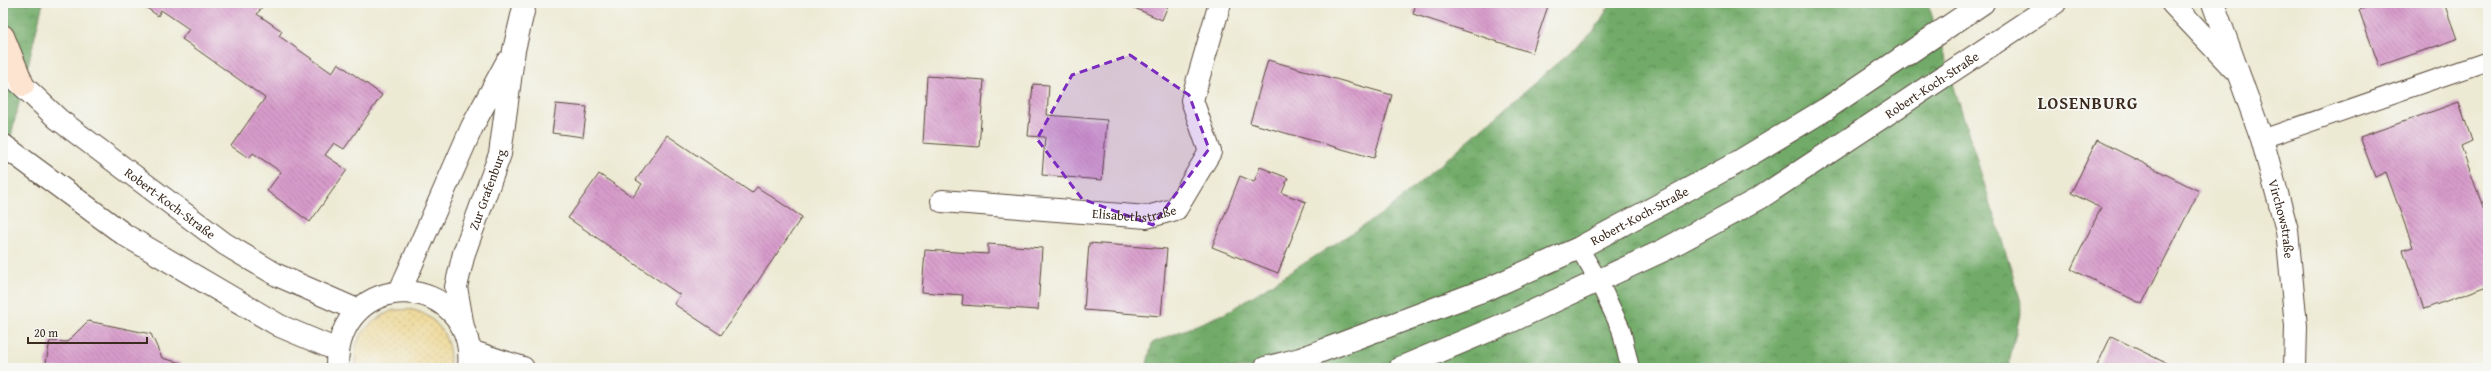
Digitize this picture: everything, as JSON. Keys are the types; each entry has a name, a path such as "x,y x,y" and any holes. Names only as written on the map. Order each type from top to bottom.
{"main road":[{"path":"3,36 23,85"}],"street":[{"name":"Zur Grafenburg","path":"470,360 456,287 464,253 500,154 514,50 525,3"},
{"name":"Elisabethstraße","path":"942,200 1147,217 1176,209 1210,152 1192,100 1220,3"},
{"name":"Robert-Koch-Straße","path":"1265,368 1300,359 1490,288 1579,248 1733,165 1820,113 1983,3"},
{"name":"Robert-Koch-Straße","path":"1400,368 1514,320 1664,250 1760,198 2054,3"},
{"name":"Virchowstraße","path":"2172,3 2240,76"},
{"name":"Virchowstraße","path":"2213,3 2262,139 2287,230 2296,326 2295,368"},
{"name":"Zur Grafenburg","path":"400,291 472,127 514,50"},
{"name":"Robert-Koch-Straße","path":"3,67 58,119 226,244 277,276 357,310"},
{"path":"3,145 132,239 337,359 343,328 357,310 377,297 400,291 425,295 447,307 464,327"},
{"path":"470,360 523,368"}],"lane":[{"path":"2262,139 2488,61"},
{"path":"1579,248 1598,280 1621,329 1630,368"}],"highlighted area":[{"path":"1130,55 1189,95 1209,149 1153,225 1082,199 1037,139 1072,75"}],"green space":[{"path":"3,3 43,3 3,169"},
{"path":"1611,3 1928,3 2022,305 2008,368 1146,368 1152,343 1226,313 1388,210 1594,31"}],"sand":[{"path":"394,310 413,310 422,313 437,324 447,340 450,359 449,368 357,368 355,358 356,348 364,332 377,319"}],"building":[{"path":"140,3 265,3 257,14 282,31 279,36 332,73 338,63 382,95 344,149 334,143 325,155 347,170 310,222 267,191 281,172 253,153 249,158 231,146 265,98 182,39 189,29 161,10 158,16"},
{"path":"1123,3 1169,3 1162,20"},
{"path":"1416,3 1549,3 1532,53 1413,14"},
{"path":"2378,3 2444,3 2457,39 2379,66 2359,10"},
{"path":"1268,60 1392,95 1374,158 1250,123"},
{"path":"927,76 984,80 979,147 923,143"},
{"path":"1033,84 1049,85 1047,115 1107,120 1102,180 1042,175 1045,137 1028,136"},
{"path":"2459,102 2472,141 2461,146 2488,221 2488,286 2424,309 2403,250 2413,247 2386,172 2375,177 2360,137"},
{"path":"556,104 587,107 583,137 552,133"},
{"path":"667,135 752,193 757,187 802,217 721,335 674,304 680,295 568,218 599,174 633,197 642,184 636,180"},
{"path":"2097,140 2199,191 2142,304 2071,269 2101,208 2071,193"},
{"path":"1260,167 1288,178 1282,193 1306,202 1278,273 1212,247 1240,176 1254,182"},
{"path":"1089,243 1167,249 1161,316 1084,310"},
{"path":"988,244 1042,248 1038,310 962,305 963,295 922,292 925,250 988,254"},
{"path":"88,321 151,334 162,358 181,363 180,368 45,368 50,341 67,342"},
{"path":"2111,336 2176,368 2096,368"}],"district":[{"name":"LOSENBURG","path":"2088,102"}]}
